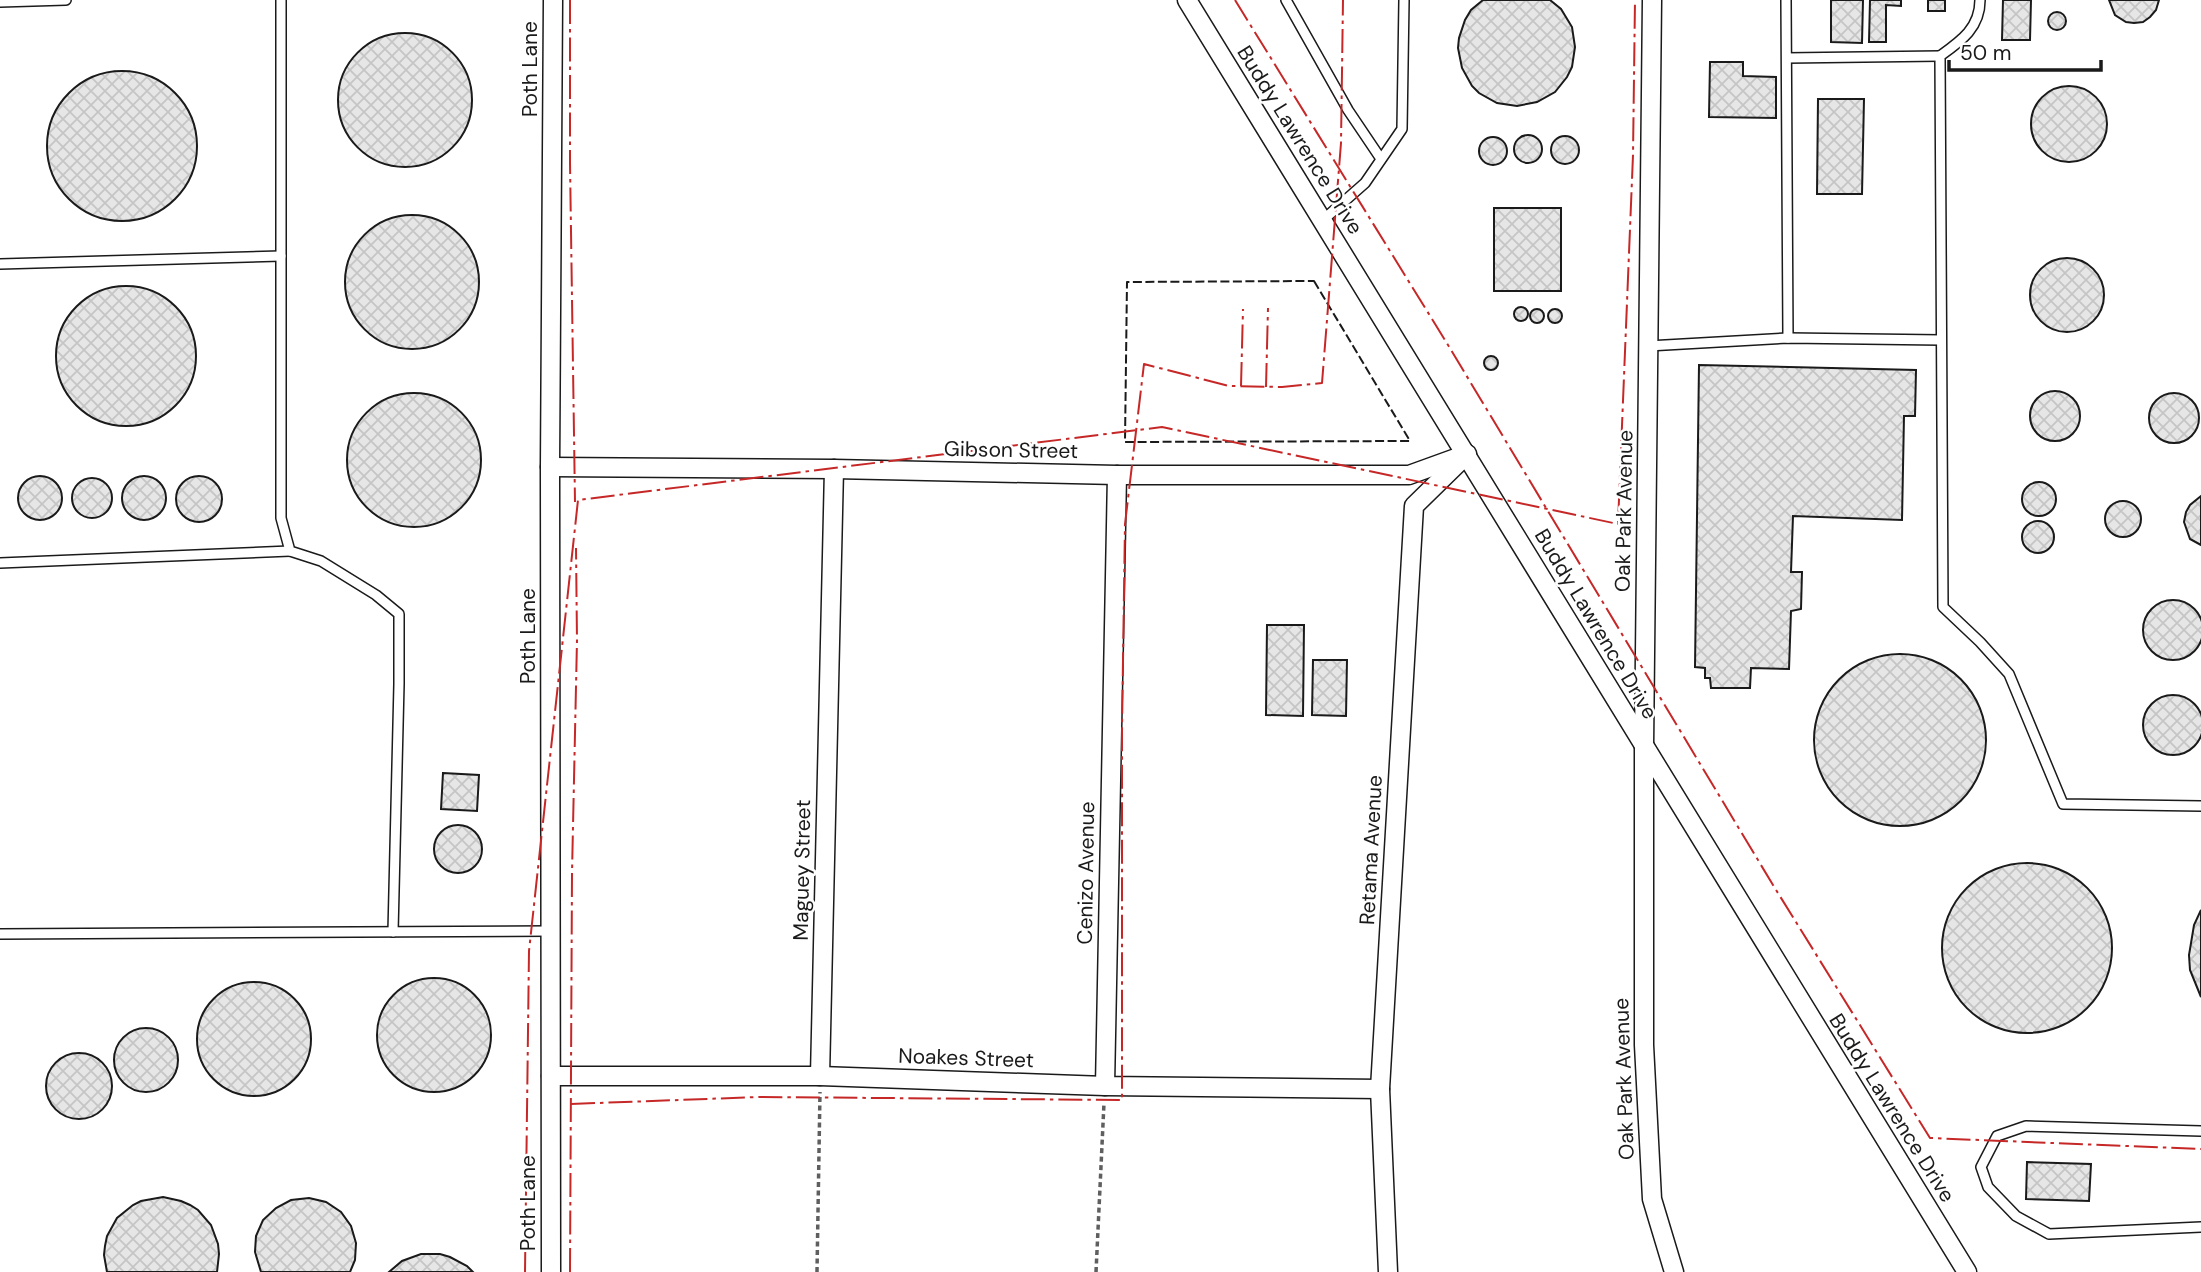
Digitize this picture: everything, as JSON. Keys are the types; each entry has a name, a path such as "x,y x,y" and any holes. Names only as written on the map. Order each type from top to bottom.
{"street":[{"name":"Poth Lane","path":"551,1272 550,467 553,0"},
{"name":"Buddy Lawrence Drive","path":"1187,0 1967,1272"},
{"name":"Oak Park Avenue","path":"1653,0 1644,747 1644,1045 1652,1199 1674,1272"},
{"name":"Gibson Street","path":"550,467 1117,475 1409,475 1467,454"},
{"name":"Retama Avenue","path":"1388,1272 1380,1089 1414,506 1467,454"},
{"name":"Maguey Street","path":"820,1076 834,469"},
{"name":"Cenizo Avenue","path":"1105,1086 1117,475"},
{"name":"Noakes Street","path":"551,1076 820,1076 1105,1086 1380,1089"}],"lane":[{"path":"0,2 66,0"},
{"path":"281,0 281,517 290,551"},
{"path":"1286,0 1348,110 1381,159"},
{"path":"1323,220 1365,183 1402,129 1404,0"},
{"path":"1786,0 1788,338"},
{"path":"1787,58 1940,56 1963,40 1975,26 1980,0"},
{"path":"1940,56 1943,607 2009,674 2063,804 2201,806"},
{"path":"0,264 281,256"},
{"path":"1648,346 1788,338 1941,340"},
{"path":"0,563 290,551 321,561 376,595 399,614 393,932"},
{"path":"0,934 551,931"},
{"path":"2201,1131 2026,1126 1997,1136 1981,1167 1988,1187 2017,1216 2049,1234 2201,1227"}],"path":[{"path":"817,1272 820,1076"},
{"path":"1096,1272 1105,1086"}],"building":[{"path":"1483,0 1550,0 1561,9 1572,27 1575,47 1572,67 1555,92 1537,102 1517,106 1497,103 1472,86 1462,68 1459,38 1471,10"},
{"path":"1831,0 1863,0 1862,43 1831,42"},
{"path":"1870,0 1901,0 1901,6 1886,5 1886,42 1869,42"},
{"path":"1928,0 1945,0 1945,11 1928,11"},
{"path":"2003,0 2031,0 2030,40 2002,40"},
{"path":"2109,0 2159,0 2150,17 2143,22 2134,23 2126,22 2115,15"},
{"path":"2053,12 2061,12 2066,21 2064,28 2053,30 2048,25 2048,17"},
{"path":"405,33 431,38 453,52 467,74 472,100 467,126 453,148 431,162 405,167 379,162 357,148 343,126 338,100 343,74 357,52 379,38"},
{"path":"1710,62 1743,62 1743,76 1776,77 1776,118 1709,117"},
{"path":"122,71 151,77 175,93 191,117 197,146 191,175 175,199 151,215 122,221 93,215 69,199 53,175 47,146 53,117 69,93 93,77"},
{"path":"2069,86 2083,89 2096,97 2104,110 2107,124 2104,138 2096,151 2083,159 2069,162 2055,159 2042,151 2034,138 2031,124 2034,110 2042,97 2055,89"},
{"path":"1818,99 1864,99 1862,194 1817,194"},
{"path":"1528,135 1538,139 1542,149 1538,159 1528,163 1518,159 1514,149 1518,139"},
{"path":"1565,136 1575,140 1579,150 1575,160 1565,164 1555,160 1551,150 1555,140"},
{"path":"1493,137 1503,141 1507,151 1503,161 1493,165 1483,161 1479,151 1483,141"},
{"path":"1494,208 1561,208 1561,291 1494,291"},
{"path":"412,215 438,220 460,234 474,256 479,282 474,308 460,330 438,344 412,349 386,344 364,330 350,308 345,282 350,256 364,234 386,220"},
{"path":"2060,258 2074,258 2088,264 2098,274 2104,295 2098,316 2088,326 2074,332 2060,332 2046,326 2036,316 2030,302 2030,288 2036,274 2046,264"},
{"path":"126,286 153,291 176,306 191,329 196,356 191,383 176,406 153,421 126,426 99,421 76,406 61,383 56,356 61,329 76,306 99,291"},
{"path":"1518,307 1524,307 1528,314 1524,321 1518,321 1514,317 1514,311"},
{"path":"1537,309 1542,311 1542,321 1537,323 1532,321 1530,316 1532,311"},
{"path":"1552,309 1558,309 1562,316 1558,323 1552,323 1548,319 1548,313"},
{"path":"1488,356 1494,356 1498,363 1494,370 1488,370 1484,366 1484,360"},
{"path":"1699,365 1916,370 1915,416 1904,416 1902,520 1793,516 1791,572 1802,572 1801,609 1791,611 1789,669 1751,668 1750,688 1711,688 1710,678 1705,678 1705,668 1695,667"},
{"path":"2055,391 2073,398 2080,416 2073,434 2055,441 2037,434 2030,416 2037,398"},
{"path":"414,393 440,398 462,412 476,434 481,460 476,486 462,508 440,522 414,527 388,522 366,508 352,486 347,460 352,434 366,412 388,398"},
{"path":"2174,393 2192,400 2199,418 2192,436 2174,443 2156,436 2149,418 2156,400"},
{"path":"40,476 49,477 56,482 61,489 61,507 56,514 49,519 40,520 31,519 24,514 19,507 18,498 19,489 24,482 31,477"},
{"path":"144,476 160,482 166,498 160,514 144,520 128,514 122,498 128,482"},
{"path":"199,476 215,483 222,499 215,515 199,522 183,515 176,499 183,483"},
{"path":"92,478 100,479 106,484 111,490 111,506 106,512 100,517 92,518 84,517 78,512 73,506 72,498 73,490 78,484 84,479"},
{"path":"2039,482 2051,487 2056,499 2051,511 2039,516 2027,511 2022,499 2027,487"},
{"path":"2201,496 2201,545 2190,539 2184,522 2190,505"},
{"path":"2123,501 2136,506 2141,519 2136,532 2123,537 2110,532 2105,519 2110,506"},
{"path":"2038,521 2049,526 2054,537 2049,548 2038,553 2027,548 2022,537 2027,526"},
{"path":"2173,600 2194,609 2203,630 2194,651 2173,660 2152,651 2143,630 2152,609"},
{"path":"1267,625 1304,625 1303,716 1266,715"},
{"path":"1900,654 1933,660 1961,679 1980,707 1986,740 1980,773 1961,801 1933,820 1900,826 1867,820 1839,801 1820,773 1814,740 1820,707 1839,679 1867,660"},
{"path":"1313,660 1347,660 1346,716 1312,715"},
{"path":"2173,695 2194,704 2203,725 2194,746 2173,755 2152,746 2143,725 2152,704"},
{"path":"443,773 479,775 477,811 441,809"},
{"path":"458,825 475,832 482,849 475,866 458,873 441,866 434,849 441,832"},
{"path":"2027,863 2060,869 2087,888 2106,915 2112,948 2106,981 2087,1008 2060,1027 2027,1033 1994,1027 1967,1008 1948,981 1942,948 1948,915 1967,888 1994,869"},
{"path":"2201,910 2201,997 2190,970 2189,955 2194,925"},
{"path":"434,978 456,982 474,995 487,1013 491,1035 487,1057 474,1075 456,1088 434,1092 412,1088 394,1075 381,1057 377,1035 381,1013 394,995 412,982"},
{"path":"254,982 276,986 294,999 307,1017 311,1039 307,1061 294,1079 276,1092 254,1096 232,1092 214,1079 201,1061 197,1039 201,1017 214,999 232,986"},
{"path":"146,1028 158,1030 169,1037 176,1048 176,1072 169,1083 158,1090 146,1092 134,1090 123,1083 116,1072 114,1060 116,1048 123,1037 134,1030"},
{"path":"79,1053 92,1056 102,1063 109,1073 112,1086 109,1099 102,1109 92,1116 79,1119 66,1116 56,1109 49,1099 46,1086 49,1073 56,1063 66,1056"},
{"path":"2027,1162 2091,1164 2089,1201 2026,1199"},
{"path":"163,1197 190,1205 211,1225 218,1244 217,1272 107,1272 105,1246 107,1236 117,1218 141,1201"},
{"path":"309,1198 326,1202 341,1212 351,1226 356,1243 355,1260 350,1272 261,1272 255,1252 256,1236 263,1220 276,1208 291,1200"},
{"path":"421,1254 450,1257 473,1272 389,1272 402,1261"}],"fence":[{"path":"1314,281 1410,441 1125,442 1127,282 1314,281"}],"power":[{"path":"570,0 575,502"},
{"path":"1235,0 1448,345 1773,885 1930,1138 2201,1149"},
{"path":"571,1104 759,1097 1122,1100 1125,524 1144,364 1229,386 1282,387 1322,383 1341,143 1343,0"},
{"path":"525,1272 529,951 578,500 1162,427 1618,524 1633,155 1635,0"},
{"path":"1266,387 1268,308"},
{"path":"1241,386 1243,309"},
{"path":"570,1272 576,548"}]}
